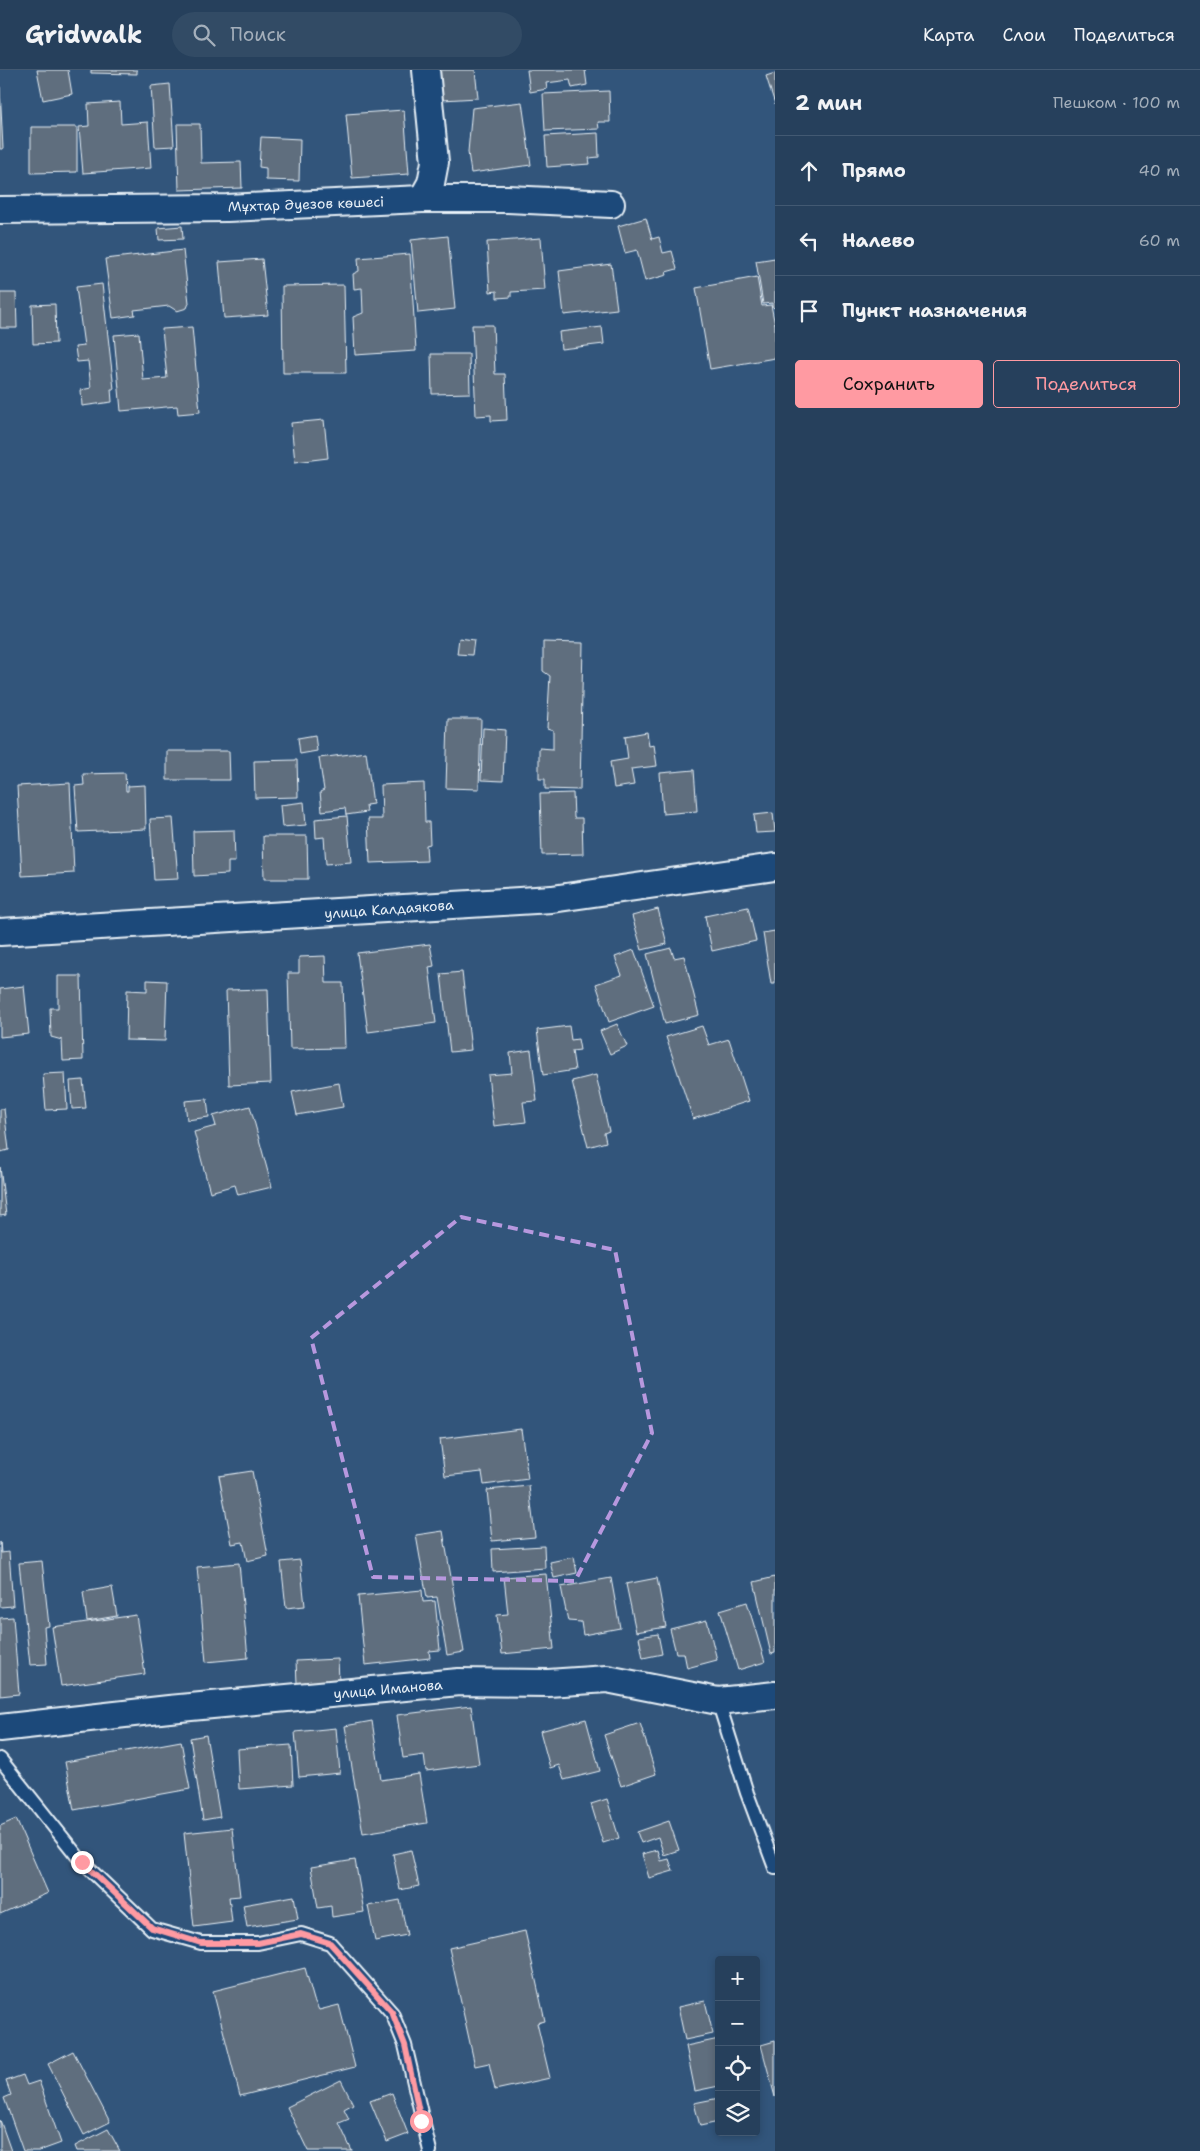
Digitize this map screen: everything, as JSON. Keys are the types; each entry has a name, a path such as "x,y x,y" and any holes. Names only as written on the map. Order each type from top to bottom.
{"street":[{"path":"422,199 432,183 435,162 426,70"},
{"name":"Мұхтар Әуезов көшесі","path":"0,210 227,208 422,199 508,199 611,204"},
{"name":"улица Калдаякова","path":"0,932 552,899 775,867"},
{"name":"улица Иманова","path":"0,1728 169,1709 459,1682 548,1683 607,1679 718,1701 775,1695"}],"lane":[{"path":"718,1701 747,1793 775,1868"},
{"path":"0,1759 82,1862 152,1928 201,1943 258,1943 301,1934 330,1943 392,2012 405,2045 430,2151"}],"highlighted area":[{"path":"461,1217 615,1250 652,1433 575,1581 373,1577 311,1338"}],"building":[{"path":"37,70 68,70 72,94 43,100"},
{"path":"91,70 137,70 137,74 91,73"},
{"path":"440,70 475,70 478,98 442,100"},
{"path":"527,70 585,70 587,85 572,88 570,80 546,83 547,89 530,92"},
{"path":"775,73 775,104 766,76"},
{"path":"170,84 174,146 155,147 151,86"},
{"path":"0,87 3,149 0,149"},
{"path":"609,91 610,122 598,122 599,129 545,131 543,94"},
{"path":"120,102 121,124 148,122 151,168 83,173 79,127 89,126 88,104"},
{"path":"522,102 531,165 471,173 468,152 472,108"},
{"path":"404,110 409,174 352,178 346,114"},
{"path":"177,124 200,124 201,163 241,162 242,188 179,190"},
{"path":"31,127 77,127 77,172 31,173"},
{"path":"598,133 599,157 589,158 590,164 547,167 545,136"},
{"path":"261,137 300,139 299,181 266,180 266,168 259,167"},
{"path":"646,218 652,239 659,237 663,253 672,251 677,269 666,272 667,275 645,281 637,250 625,253 618,226"},
{"path":"182,226 183,239 159,240 158,228"},
{"path":"448,236 455,309 418,313 411,240"},
{"path":"541,238 545,290 511,292 511,297 497,298 497,291 490,292 487,242"},
{"path":"183,250 189,303 187,308 177,311 169,306 134,310 135,315 113,318 105,259"},
{"path":"410,254 416,351 355,355 353,317 363,313 362,288 354,289 353,274 359,271 358,258"},
{"path":"775,258 775,308 772,307 772,303 763,304 756,261"},
{"path":"262,259 268,315 224,318 219,262"},
{"path":"611,264 617,309 564,315 559,271"},
{"path":"757,277 762,306 771,305 775,325 775,358 710,369 696,288"},
{"path":"102,284 114,389 111,389 112,402 82,406 81,390 91,388 88,361 77,362 75,347 84,346 76,287"},
{"path":"344,285 346,373 283,373 282,286"},
{"path":"0,293 16,293 17,328 0,328"},
{"path":"55,304 56,343 33,344 32,305"},
{"path":"472,325 493,325 495,374 505,374 507,420 491,421 491,415 476,416"},
{"path":"192,327 200,412 178,414 177,406 121,411 114,335 139,333 143,380 167,378 162,329"},
{"path":"602,327 604,344 561,349 559,332"},
{"path":"431,354 469,354 470,393 432,394"},
{"path":"324,420 328,458 295,462 291,423"},
{"path":"459,638 474,640 472,655 457,654"},
{"path":"543,642 583,643 580,790 545,789 545,779 539,779 539,748 553,749 553,730 547,728 550,676 543,671"},
{"path":"448,719 481,719 479,789 446,788"},
{"path":"483,728 505,730 503,781 481,780"},
{"path":"647,732 649,746 654,745 657,766 631,769 634,785 614,788 610,762 628,759 625,736"},
{"path":"315,735 317,751 300,754 298,738"},
{"path":"167,751 229,751 230,780 167,780"},
{"path":"366,752 373,804 366,805 367,812 346,815 345,808 322,811 320,792 324,790 319,758"},
{"path":"297,760 298,797 255,798 254,761"},
{"path":"694,770 697,811 663,814 660,773"},
{"path":"125,773 126,791 128,791 128,786 145,785 146,829 78,832 75,786 84,785 83,774"},
{"path":"70,783 74,873 22,876 17,786"},
{"path":"424,783 425,822 429,822 430,844 426,845 427,861 370,863 368,819 382,819 381,785"},
{"path":"573,793 574,818 582,818 583,854 542,855 540,794"},
{"path":"304,802 306,825 282,827 280,805"},
{"path":"773,813 775,832 756,833 754,815"},
{"path":"347,816 351,862 326,864 324,837 316,838 315,819"},
{"path":"173,818 178,879 154,880 150,819"},
{"path":"234,830 235,862 228,862 228,874 194,876 193,831"},
{"path":"263,836 307,836 308,879 264,879"},
{"path":"748,907 756,941 712,951 705,916"},
{"path":"658,909 667,944 642,950 632,916"},
{"path":"775,931 775,984 771,984 763,933"},
{"path":"430,944 434,966 429,967 436,1023 368,1032 357,953"},
{"path":"671,948 674,958 684,956 699,1015 665,1024 647,954"},
{"path":"634,950 654,1006 609,1022 596,984 622,975 615,957"},
{"path":"325,956 326,983 343,983 345,1048 290,1049 288,973 299,973 299,957"},
{"path":"462,972 471,1050 450,1052 441,974"},
{"path":"58,976 81,976 83,1060 63,1061 62,1040 51,1037 50,1008 58,1008"},
{"path":"147,980 167,981 165,1041 126,1040 127,990 147,991"},
{"path":"24,986 29,1034 0,1037 0,989"},
{"path":"268,989 271,1083 229,1085 226,990"},
{"path":"617,1024 627,1046 610,1054 600,1031"},
{"path":"569,1026 571,1040 578,1039 580,1050 572,1051 575,1070 543,1075 537,1030"},
{"path":"702,1026 709,1045 729,1039 749,1101 693,1119 666,1037"},
{"path":"531,1050 537,1101 523,1102 526,1122 494,1126 488,1075 512,1073 510,1053"},
{"path":"65,1073 67,1109 46,1110 43,1074"},
{"path":"596,1075 609,1131 604,1133 606,1142 588,1147 572,1081"},
{"path":"83,1080 86,1108 72,1109 70,1081"},
{"path":"339,1083 343,1107 297,1115 292,1092"},
{"path":"207,1099 209,1117 187,1120 185,1101"},
{"path":"250,1106 272,1187 238,1195 235,1185 210,1192 194,1132 216,1126 213,1116"},
{"path":"0,1109 4,1109 9,1150 0,1152"},
{"path":"0,1167 6,1215 0,1216"},
{"path":"521,1429 528,1479 484,1485 482,1472 445,1476 440,1439"},
{"path":"252,1471 268,1556 247,1561 243,1542 232,1544 219,1476"},
{"path":"529,1486 535,1537 492,1541 487,1490"},
{"path":"443,1531 464,1652 447,1655 437,1597 427,1598 416,1535"},
{"path":"0,1542 1,1553 9,1552 13,1606 0,1607"},
{"path":"544,1546 545,1568 493,1572 492,1549"},
{"path":"574,1557 577,1573 554,1578 550,1562"},
{"path":"300,1560 305,1606 286,1608 281,1562"},
{"path":"42,1561 49,1626 44,1627 47,1664 30,1665 19,1563"},
{"path":"239,1563 248,1658 206,1662 197,1567"},
{"path":"546,1574 554,1649 502,1654 497,1615 508,1614 504,1577"},
{"path":"775,1577 775,1653 771,1654 754,1582"},
{"path":"611,1578 620,1628 583,1635 581,1622 568,1621 561,1587"},
{"path":"657,1578 666,1627 636,1632 626,1584"},
{"path":"112,1587 117,1616 87,1621 83,1592"},
{"path":"422,1590 423,1602 435,1601 440,1650 429,1651 430,1658 365,1665 358,1596"},
{"path":"747,1602 765,1662 738,1670 720,1610"},
{"path":"136,1615 145,1674 61,1686 52,1627"},
{"path":"13,1617 19,1694 0,1696 0,1618"},
{"path":"707,1620 717,1660 687,1668 684,1653 676,1653 670,1629"},
{"path":"658,1634 662,1654 643,1658 639,1637"},
{"path":"338,1659 339,1681 297,1683 296,1661"},
{"path":"471,1706 479,1764 426,1771 424,1755 403,1758 397,1715"},
{"path":"586,1719 600,1771 564,1780 559,1765 550,1768 540,1731"},
{"path":"372,1721 381,1780 419,1774 427,1823 363,1833 345,1726"},
{"path":"640,1723 656,1774 621,1786 604,1735"},
{"path":"336,1728 340,1773 299,1777 295,1732"},
{"path":"206,1735 220,1817 203,1820 190,1738"},
{"path":"181,1741 190,1789 74,1810 65,1762"},
{"path":"291,1745 293,1785 239,1789 237,1749"},
{"path":"607,1799 619,1838 603,1843 591,1804"},
{"path":"16,1819 48,1893 0,1914 0,1826"},
{"path":"669,1821 679,1850 664,1855 658,1837 641,1843 637,1832"},
{"path":"232,1828 240,1896 229,1897 232,1922 194,1927 184,1833"},
{"path":"411,1850 419,1886 400,1890 393,1854"},
{"path":"658,1850 661,1861 669,1859 673,1871 649,1878 642,1854"},
{"path":"355,1860 364,1912 332,1917 331,1906 318,1908 311,1867"},
{"path":"294,1896 298,1919 247,1927 243,1905"},
{"path":"400,1900 407,1935 375,1941 368,1906"},
{"path":"525,1931 545,2021 537,2023 550,2078 495,2090 489,2063 475,2066 449,1948"},
{"path":"305,1968 314,2000 319,2010 339,2005 355,2067 240,2096 213,1991"},
{"path":"705,2001 713,2034 685,2040 678,2007"},
{"path":"715,2040 715,2087 695,2091 686,2046"},
{"path":"775,2041 775,2097 761,2045"},
{"path":"73,2051 110,2122 84,2135 48,2064"},
{"path":"23,2075 27,2085 39,2081 61,2143 39,2151 23,2151 4,2098 11,2095 6,2081"},
{"path":"341,2080 353,2104 344,2109 349,2119 339,2123 352,2151 308,2151 287,2107"},
{"path":"392,2093 408,2134 387,2142 370,2101"},
{"path":"715,2099 715,2123 700,2126 694,2103"},
{"path":"0,2120 11,2151 0,2151"},
{"path":"108,2129 120,2151 77,2151 75,2146"}],"route":[{"path":"82,1862 152,1928 201,1943 258,1943 301,1934 330,1943 366,1986 392,2012 405,2045 421,2121"}]}
